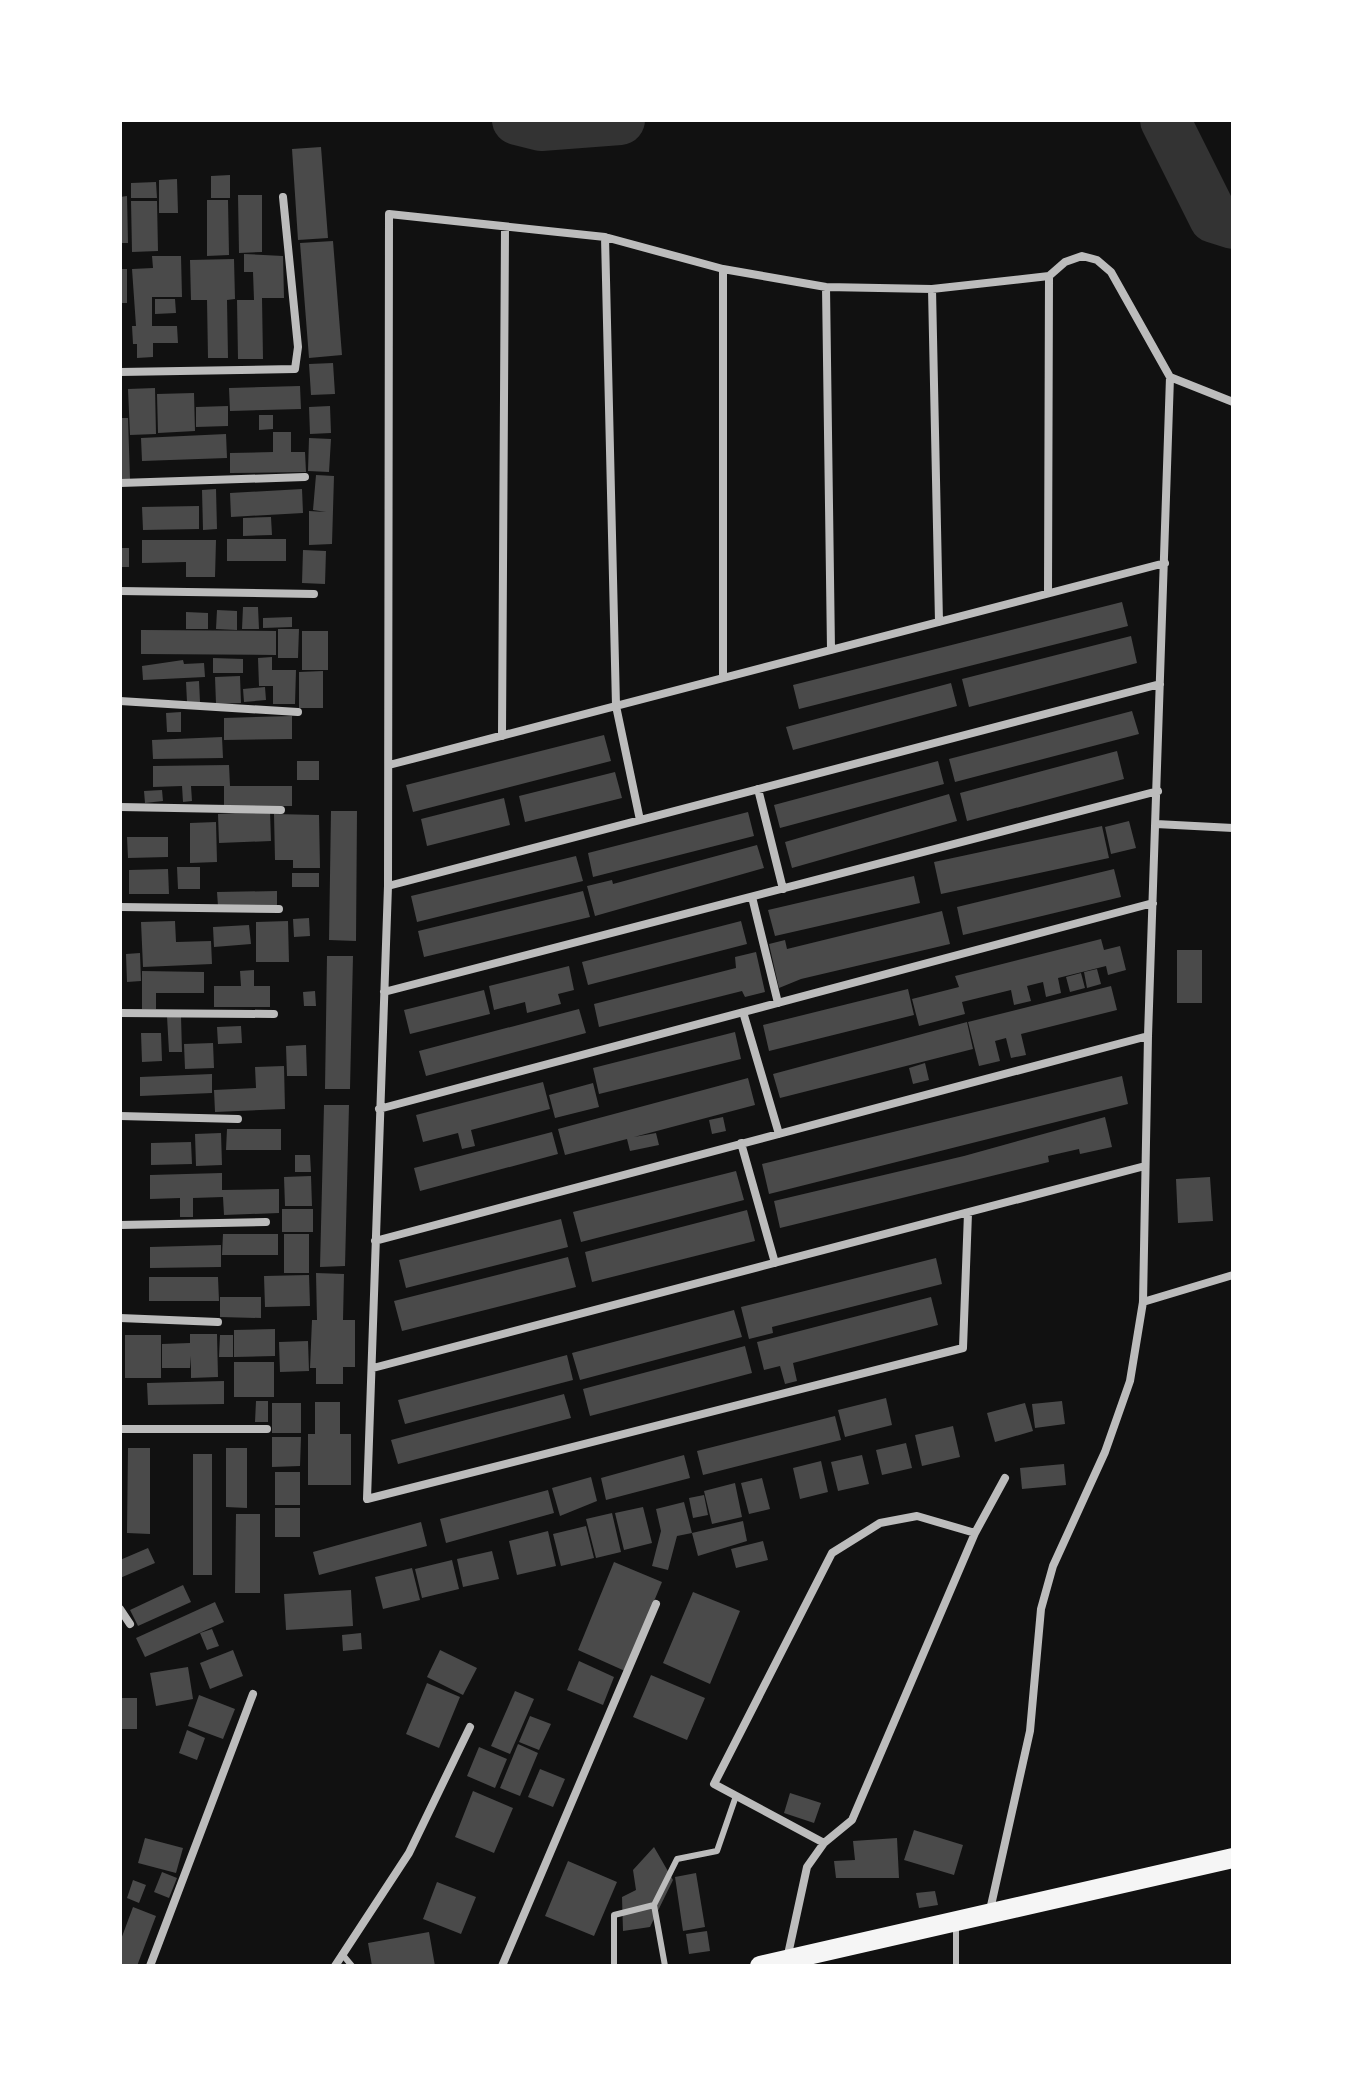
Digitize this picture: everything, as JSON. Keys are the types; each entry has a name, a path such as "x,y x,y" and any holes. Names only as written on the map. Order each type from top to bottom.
{"main road":[{"path":"760,1966 990,1911 1233,1858"}],"street":[{"path":"120,372 295,369 298,347 283,197"},
{"path":"968,1213 963,1348 367,1499 388,886 389,214 505,229 605,237 723,269 826,287 932,289 1049,276 1065,262 1082,256 1097,260 1111,272 1170,377 1148,1036 1143,1302 1130,1381 1105,1452 1053,1566 1041,1609 1030,1731 990,1911"},
{"path":"502,736 505,229"},
{"path":"605,237 616,706 640,820"},
{"path":"723,269 723,678"},
{"path":"1048,593 1049,276"},
{"path":"826,287 831,650"},
{"path":"932,289 939,622"},
{"path":"1170,377 1233,402"},
{"path":"120,483 305,477"},
{"path":"389,765 1165,563"},
{"path":"120,591 314,594"},
{"path":"388,886 1160,684"},
{"path":"120,701 298,712"},
{"path":"758,789 783,889"},
{"path":"384,992 1158,791"},
{"path":"120,807 281,810"},
{"path":"1156,824 1233,828"},
{"path":"752,897 778,1003"},
{"path":"379,1109 1153,903"},
{"path":"120,907 279,909"},
{"path":"743,1012 779,1134"},
{"path":"120,1013 274,1014"},
{"path":"375,1241 1148,1036"},
{"path":"120,1116 238,1119"},
{"path":"741,1143 775,1263"},
{"path":"373,1368 1145,1166"},
{"path":"120,1225 266,1222"},
{"path":"1143,1302 1233,1275"},
{"path":"120,1318 218,1322"},
{"path":"120,1429 267,1429"},
{"path":"787,1960 807,1867 824,1843 852,1820 975,1533 1005,1478"},
{"path":"824,1843 714,1784 832,1553 880,1523 917,1516 975,1533"},
{"path":"502,1966 656,1604"},
{"path":"120,1609 130,1624"},
{"path":"150,1966 253,1694"},
{"path":"335,1966 409,1853 470,1727"}],"lane":[{"path":"665,1966 654,1905 677,1859 717,1851 736,1796"},
{"path":"614,1966 614,1915 654,1905"},
{"path":"956,1919 956,1966"},
{"path":"342,1954 352,1966"}],"building":[{"path":"321,147 328,238 298,240 292,149"},
{"path":"230,175 230,198 211,198 211,176"},
{"path":"177,179 178,213 159,213 159,180"},
{"path":"156,182 157,198 131,198 131,183"},
{"path":"238,195 262,195 262,252 239,253"},
{"path":"127,196 128,243 120,243 120,197"},
{"path":"207,200 228,200 229,255 207,256"},
{"path":"131,201 157,201 158,251 132,252"},
{"path":"333,241 342,355 309,358 300,243"},
{"path":"244,254 283,256 284,298 262,298 263,359 238,359 237,300 254,300 253,272 244,272"},
{"path":"152,256 181,256 182,297 152,297 152,326 177,326 178,343 153,343 153,357 137,358 137,344 133,344 132,326 136,326 132,269 153,268"},
{"path":"234,259 235,299 227,300 228,358 208,358 207,300 191,300 190,260"},
{"path":"120,269 127,269 127,303 120,303"},
{"path":"155,299 175,299 176,313 155,314"},
{"path":"333,363 335,394 311,395 309,364"},
{"path":"300,386 301,409 230,411 229,388"},
{"path":"155,388 156,434 130,435 128,389"},
{"path":"194,393 195,431 158,433 157,394"},
{"path":"228,406 228,426 196,427 196,407"},
{"path":"330,406 331,433 310,434 309,407"},
{"path":"259,415 273,415 273,429 259,430"},
{"path":"120,418 128,418 130,479 120,479"},
{"path":"273,432 291,432 291,452 305,452 306,472 230,473 230,453 273,452"},
{"path":"226,434 227,458 142,461 141,438"},
{"path":"309,438 331,439 329,472 308,471"},
{"path":"316,475 334,476 332,544 309,545 309,511 326,512 313,510"},
{"path":"216,489 217,529 203,530 202,490"},
{"path":"302,489 303,513 231,517 230,493"},
{"path":"199,506 199,529 143,530 142,507"},
{"path":"271,517 272,535 243,536 243,518"},
{"path":"227,539 286,539 286,561 227,561"},
{"path":"142,540 216,540 215,577 186,577 186,562 142,563"},
{"path":"120,548 129,548 129,567 120,567"},
{"path":"303,550 326,551 325,584 302,583"},
{"path":"1122,602 1128,626 799,709 793,685"},
{"path":"243,607 258,607 259,629 242,629"},
{"path":"217,610 237,611 237,630 216,629"},
{"path":"186,612 208,613 208,629 186,629"},
{"path":"292,617 292,627 263,628 263,618"},
{"path":"278,629 299,629 298,658 278,658"},
{"path":"141,630 276,631 276,655 141,654"},
{"path":"302,631 328,631 328,670 302,670"},
{"path":"1131,636 1137,663 969,707 962,679"},
{"path":"272,657 272,670 296,670 295,704 273,704 273,686 259,686 258,658"},
{"path":"213,658 243,659 243,673 213,673"},
{"path":"183,660 184,664 204,663 205,677 143,680 142,666"},
{"path":"323,671 323,708 299,708 299,672"},
{"path":"240,676 241,703 216,704 215,677"},
{"path":"199,681 200,702 187,702 186,682"},
{"path":"951,683 957,706 793,750 786,727"},
{"path":"265,687 266,700 244,702 243,689"},
{"path":"1132,711 1139,734 955,782 949,759"},
{"path":"181,712 181,732 167,732 166,713"},
{"path":"292,716 292,739 224,740 224,718"},
{"path":"604,735 611,761 413,812 406,785"},
{"path":"222,737 223,758 153,759 152,740"},
{"path":"1117,751 1124,779 967,821 960,793"},
{"path":"297,761 319,761 319,780 297,780"},
{"path":"938,761 944,784 780,828 774,805"},
{"path":"229,765 230,786 292,786 292,806 224,806 224,786 191,786 192,801 183,802 182,786 153,787 153,766"},
{"path":"615,772 622,798 525,822 519,796"},
{"path":"162,790 163,801 145,803 144,791"},
{"path":"949,794 957,821 792,868 785,842"},
{"path":"504,798 510,825 427,846 421,819"},
{"path":"270,811 271,841 219,843 218,814"},
{"path":"331,811 357,811 356,941 329,940"},
{"path":"748,812 754,836 593,877 588,853"},
{"path":"274,814 319,815 320,868 293,868 293,860 275,860"},
{"path":"1129,821 1136,848 1111,854 1105,827"},
{"path":"216,822 217,862 190,863 190,823"},
{"path":"1102,826 1109,858 941,894 934,862"},
{"path":"127,837 168,837 168,857 128,858"},
{"path":"757,845 764,868 595,916 587,886 612,880 613,884"},
{"path":"576,856 583,881 417,922 411,896"},
{"path":"177,867 200,867 200,889 178,889"},
{"path":"168,869 169,894 129,894 129,870"},
{"path":"1114,869 1121,897 963,935 957,907"},
{"path":"292,873 319,873 319,887 292,887"},
{"path":"914,876 920,903 775,936 768,910"},
{"path":"277,891 277,905 218,906 217,892"},
{"path":"583,891 590,917 424,957 418,931"},
{"path":"942,911 950,944 801,979 779,988 769,944 785,940 787,949"},
{"path":"309,918 310,936 294,937 293,919"},
{"path":"175,921 176,942 211,941 212,964 143,967 141,922"},
{"path":"288,921 289,962 256,962 256,922"},
{"path":"741,921 747,944 588,985 582,962"},
{"path":"249,925 251,944 214,947 213,927"},
{"path":"1101,939 1104,950 1120,946 1126,970 1108,975 1106,966 1058,978 1061,993 1046,997 1043,982 1027,986 1031,1001 1014,1005 1011,990 962,1002 965,1014 919,1026 912,999 959,987 955,976"},
{"path":"1177,950 1202,950 1202,1003 1177,1003"},
{"path":"756,952 765,992 745,997 742,991 599,1027 594,1004 736,968 735,957"},
{"path":"140,953 141,981 127,982 126,954"},
{"path":"327,956 353,956 350,1089 325,1089"},
{"path":"569,966 574,990 558,994 561,1004 527,1013 525,1002 494,1010 489,986"},
{"path":"1097,969 1101,984 1087,988 1084,972"},
{"path":"254,970 254,986 270,986 270,1007 214,1007 214,986 241,986 240,971"},
{"path":"142,971 204,972 204,993 156,993 156,1009 142,1009"},
{"path":"1081,973 1085,988 1070,992 1066,977"},
{"path":"1111,986 1117,1010 1021,1034 1026,1055 1011,1058 1006,1038 995,1041 1000,1061 979,1066 968,1022"},
{"path":"908,989 914,1015 769,1051 763,1025"},
{"path":"484,990 490,1014 410,1034 404,1010"},
{"path":"315,991 316,1006 304,1006 303,992"},
{"path":"579,1009 586,1033 426,1076 419,1051"},
{"path":"167,1016 181,1016 182,1052 169,1052"},
{"path":"967,1022 973,1049 780,1098 773,1074"},
{"path":"241,1026 242,1043 218,1044 217,1027"},
{"path":"735,1032 741,1059 599,1094 593,1068"},
{"path":"141,1033 161,1033 162,1061 142,1062"},
{"path":"213,1043 214,1068 185,1069 184,1044"},
{"path":"306,1045 307,1076 287,1076 286,1046"},
{"path":"925,1063 929,1080 913,1084 909,1068"},
{"path":"284,1066 285,1109 215,1112 214,1090 256,1088 255,1067"},
{"path":"212,1074 212,1093 140,1096 140,1077"},
{"path":"1122,1076 1128,1104 769,1194 762,1164"},
{"path":"748,1078 755,1105 634,1137 656,1133 659,1145 630,1151 627,1139 565,1155 558,1129"},
{"path":"543,1082 550,1109 471,1130 475,1146 462,1149 458,1133 423,1142 416,1115"},
{"path":"593,1083 599,1107 555,1118 549,1095"},
{"path":"324,1105 349,1105 345,1266 320,1267"},
{"path":"723,1117 726,1131 712,1134 709,1120"},
{"path":"1105,1117 1112,1147 1080,1154 1079,1149 1048,1156 1049,1162 780,1228 774,1201 964,1156"},
{"path":"227,1129 281,1129 281,1150 226,1150"},
{"path":"552,1132 558,1154 420,1191 414,1168"},
{"path":"221,1133 222,1165 196,1166 195,1134"},
{"path":"191,1142 192,1164 151,1165 151,1143"},
{"path":"295,1155 310,1155 311,1172 295,1172"},
{"path":"736,1171 744,1200 581,1242 573,1212"},
{"path":"222,1173 222,1190 279,1189 279,1213 224,1215 223,1197 193,1198 193,1217 180,1217 180,1198 150,1199 150,1175"},
{"path":"311,1176 312,1206 285,1206 284,1177"},
{"path":"1210,1177 1213,1221 1178,1223 1176,1179"},
{"path":"282,1209 313,1209 313,1232 282,1232"},
{"path":"747,1210 755,1241 592,1282 585,1252"},
{"path":"561,1219 568,1247 406,1288 399,1260"},
{"path":"223,1234 278,1234 278,1255 222,1255"},
{"path":"284,1234 309,1234 309,1273 284,1273"},
{"path":"221,1245 221,1267 150,1268 150,1247"},
{"path":"568,1257 576,1287 402,1331 394,1301"},
{"path":"936,1258 942,1284 772,1327 773,1333 749,1339 741,1307"},
{"path":"316,1273 344,1274 343,1320 355,1320 355,1367 343,1367 343,1384 316,1384 316,1368 310,1368 312,1320 317,1320"},
{"path":"309,1275 310,1306 265,1307 264,1276"},
{"path":"149,1277 218,1277 219,1301 149,1301"},
{"path":"220,1297 261,1297 261,1318 220,1317"},
{"path":"931,1297 938,1325 793,1363 797,1381 785,1384 780,1366 764,1370 757,1342"},
{"path":"734,1310 742,1337 580,1380 572,1353"},
{"path":"275,1329 275,1356 234,1357 234,1330"},
{"path":"190,1334 217,1334 218,1377 191,1378 191,1356 190,1368 162,1368 162,1344 190,1343"},
{"path":"125,1335 161,1335 161,1378 125,1378"},
{"path":"220,1335 233,1335 233,1357 219,1357"},
{"path":"308,1341 309,1371 280,1372 279,1342"},
{"path":"745,1346 752,1373 590,1416 583,1389"},
{"path":"567,1355 573,1380 405,1424 398,1400"},
{"path":"234,1362 274,1362 274,1397 234,1397"},
{"path":"224,1381 224,1404 148,1405 147,1383"},
{"path":"564,1394 571,1418 398,1464 391,1440"},
{"path":"886,1398 892,1425 845,1437 838,1410"},
{"path":"256,1401 268,1401 268,1422 255,1422"},
{"path":"1062,1401 1065,1424 1035,1428 1032,1404"},
{"path":"315,1402 340,1402 340,1434 351,1434 351,1485 308,1485 308,1434 315,1434"},
{"path":"272,1403 301,1403 301,1433 272,1433"},
{"path":"1025,1403 1033,1431 995,1442 987,1413"},
{"path":"835,1416 841,1440 703,1475 697,1451"},
{"path":"953,1426 960,1457 922,1466 915,1435"},
{"path":"272,1437 301,1437 300,1466 272,1467"},
{"path":"906,1443 912,1468 882,1475 876,1450"},
{"path":"128,1448 150,1448 150,1534 127,1533"},
{"path":"226,1448 247,1448 247,1508 226,1507"},
{"path":"193,1454 212,1454 212,1575 193,1575"},
{"path":"684,1455 690,1478 606,1500 601,1478"},
{"path":"862,1455 869,1484 838,1491 831,1462"},
{"path":"821,1461 828,1492 800,1499 793,1468"},
{"path":"1064,1464 1066,1485 1022,1489 1020,1468"},
{"path":"275,1472 300,1472 300,1505 275,1505"},
{"path":"591,1477 597,1501 560,1516 552,1488"},
{"path":"762,1478 770,1509 749,1514 741,1483"},
{"path":"735,1483 742,1517 712,1524 704,1491"},
{"path":"548,1490 554,1513 446,1543 440,1519"},
{"path":"704,1495 708,1515 693,1518 689,1498"},
{"path":"684,1502 692,1533 677,1536 668,1570 652,1566 661,1531 656,1509"},
{"path":"643,1507 652,1543 624,1550 615,1513"},
{"path":"275,1508 300,1508 300,1537 275,1537"},
{"path":"612,1513 621,1552 596,1558 586,1519"},
{"path":"236,1514 260,1514 260,1593 235,1593"},
{"path":"743,1521 747,1541 698,1556 692,1533"},
{"path":"421,1522 427,1546 319,1575 313,1552"},
{"path":"586,1526 594,1558 561,1566 553,1534"},
{"path":"548,1531 556,1566 517,1575 509,1541"},
{"path":"763,1541 768,1560 736,1568 731,1549"},
{"path":"148,1548 155,1563 120,1578 120,1560"},
{"path":"492,1551 499,1579 463,1587 457,1559"},
{"path":"452,1560 459,1589 422,1598 415,1569"},
{"path":"614,1562 662,1582 625,1671 578,1650"},
{"path":"412,1568 420,1600 383,1609 375,1577"},
{"path":"183,1585 191,1602 138,1626 130,1610"},
{"path":"351,1590 353,1626 286,1630 284,1594"},
{"path":"693,1592 740,1611 710,1684 663,1663"},
{"path":"215,1602 224,1622 145,1657 136,1638"},
{"path":"212,1629 219,1646 207,1650 200,1633"},
{"path":"361,1633 362,1649 343,1651 342,1635"},
{"path":"233,1650 243,1676 210,1689 200,1663"},
{"path":"440,1650 477,1668 463,1695 427,1677"},
{"path":"579,1661 614,1677 603,1705 567,1690"},
{"path":"188,1667 193,1699 156,1706 150,1673"},
{"path":"651,1675 705,1698 687,1740 633,1717"},
{"path":"427,1683 460,1697 439,1748 406,1734"},
{"path":"515,1691 534,1699 510,1754 491,1746"},
{"path":"199,1695 235,1709 223,1739 188,1726"},
{"path":"120,1698 137,1698 137,1729 120,1729"},
{"path":"530,1716 551,1724 539,1750 519,1742"},
{"path":"187,1730 205,1738 197,1760 179,1753"},
{"path":"518,1744 538,1753 520,1796 500,1788"},
{"path":"479,1747 507,1759 495,1788 467,1776"},
{"path":"540,1769 565,1779 553,1807 528,1797"},
{"path":"473,1791 513,1808 494,1853 455,1837"},
{"path":"790,1793 821,1803 814,1823 784,1813"},
{"path":"914,1830 963,1845 954,1875 904,1860"},
{"path":"145,1838 183,1848 176,1873 138,1863"},
{"path":"897,1838 899,1878 836,1878 834,1861 855,1860 853,1841"},
{"path":"654,1847 673,1880 650,1927 623,1931 622,1897 636,1890 633,1870"},
{"path":"568,1861 617,1882 594,1936 545,1916"},
{"path":"162,1872 177,1878 169,1898 154,1892"},
{"path":"696,1873 705,1927 683,1931 675,1877"},
{"path":"133,1880 146,1885 139,1903 127,1898"},
{"path":"437,1882 476,1897 461,1934 423,1919"},
{"path":"935,1891 938,1905 919,1908 916,1893"},
{"path":"133,1907 156,1916 137,1966 120,1966 120,1942"},
{"path":"707,1931 710,1951 689,1954 686,1934"},
{"path":"429,1932 435,1966 372,1966 368,1943"}],"waterway":[{"path":"517,120 541,126 620,120"},
{"path":"1165,120 1214,218 1233,224"}]}
